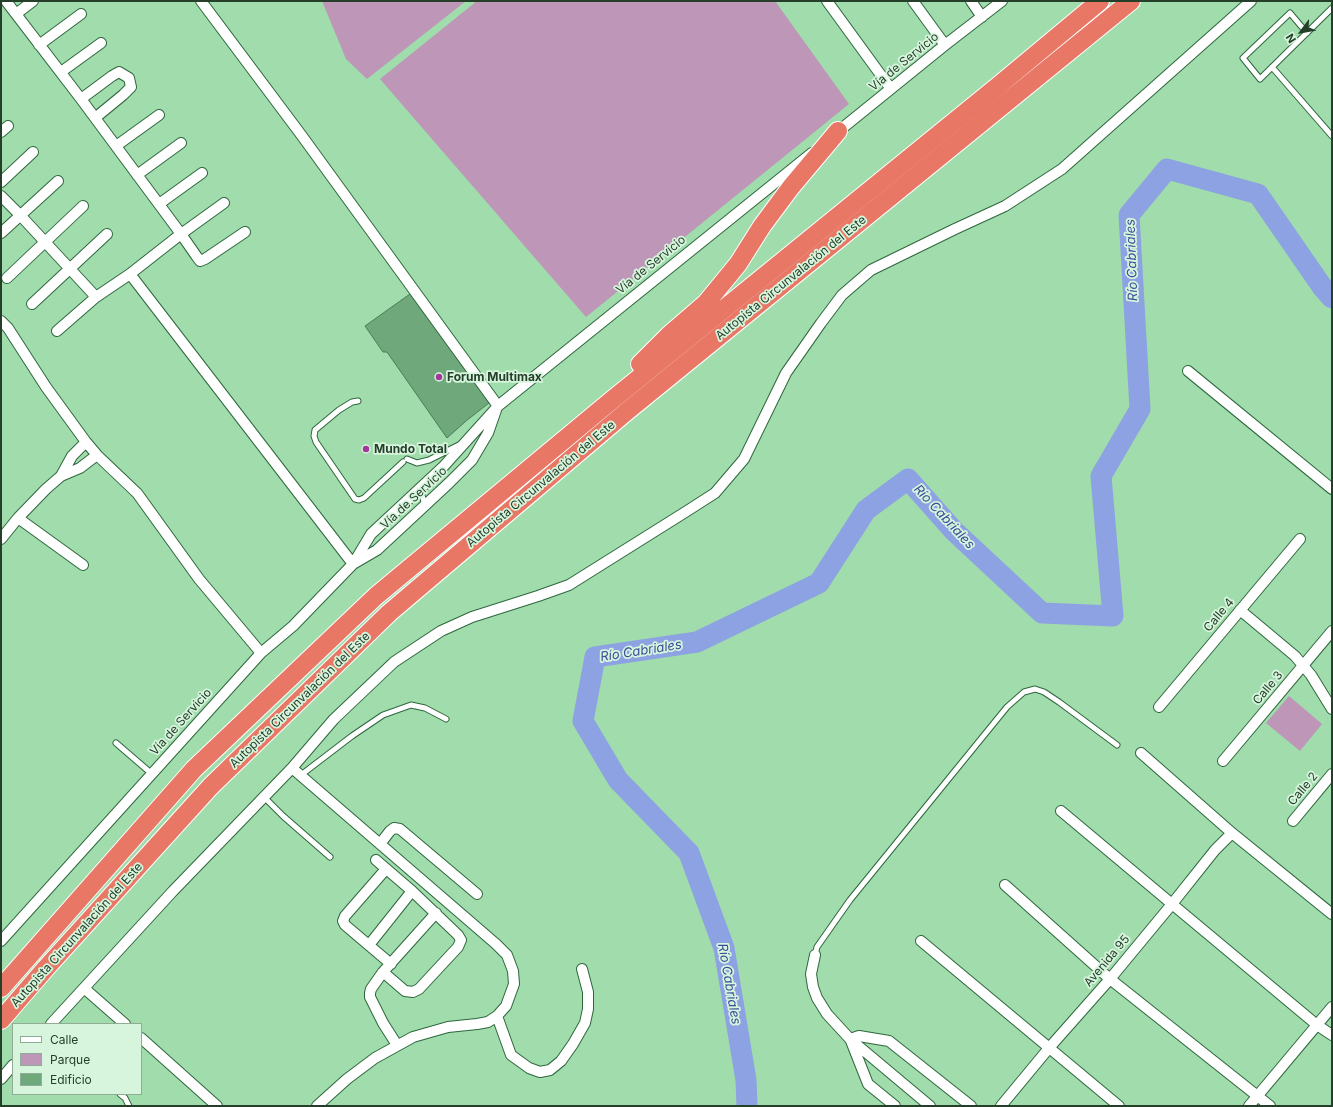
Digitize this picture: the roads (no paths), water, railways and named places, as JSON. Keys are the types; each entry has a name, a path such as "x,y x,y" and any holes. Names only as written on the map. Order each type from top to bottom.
{"highway":[{"name":"Autopista Circunvalación del Este","path":"1,988 194,769 376,596 606,405 992,91 1100,1"},
{"name":"Autopista Circunvalación del Este","path":"1,1020 46,968 211,786 389,613 626,412 1131,1"},
{"path":"606,405 630,375 669,335 706,303 738,264 762,226 790,187 838,131"}],"street":[{"path":"6,1 61,72 200,261 245,232"},
{"path":"16,14 33,1"},
{"path":"130,274 353,564 371,534 443,467 463,443 498,406 307,142 201,1"},
{"path":"827,1 891,89"},
{"path":"913,1 945,45"},
{"path":"971,1 982,17"},
{"name":"Vía de Servicio","path":"1,941 261,653 293,626 353,564 377,550 472,460 488,433 498,406 945,45 1002,1"},
{"path":"53,1023 172,891 292,768 334,719 394,662 442,631 472,617 569,585 714,493 744,459 786,373 842,295 871,270 1005,206 1062,169 1251,1"},
{"path":"39,45 81,14"},
{"path":"61,72 101,43"},
{"path":"81,99 119,72 129,78 131,87 95,118"},
{"path":"116,146 159,115"},
{"path":"137,175 181,142"},
{"path":"1,182 34,152"},
{"path":"158,204 202,174"},
{"path":"1,234 58,181"},
{"path":"1,196 96,297"},
{"path":"57,331 96,297 130,274 180,234 224,202"},
{"path":"7,278 44,241 83,206"},
{"path":"32,304 107,234"},
{"path":"1,320 8,328 46,387 86,442 97,455 137,493 199,579 261,653"},
{"path":"1188,371 1332,489"},
{"path":"61,476 72,456 86,442"},
{"path":"1,539 33,501 61,476 80,468 97,455"},
{"path":"443,467 449,483"},
{"path":"18,518 83,565"},
{"name":"Calle 4","path":"1159,707 1300,539"},
{"path":"1240,610 1295,656 1312,675 1332,709"},
{"name":"Calle 3","path":"1223,762 1332,631"},
{"path":"1141,753 1232,833 1332,914"},
{"path":"292,768 496,944 507,955 513,971 514,984 506,1006 497,1016 488,1022 448,1027 413,1037 374,1058 347,1079 317,1106"},
{"name":"Calle 2","path":"1293,821 1332,774"},
{"path":"1061,811 1317,1025 1332,1035"},
{"path":"380,844 390,831 394,828 400,829 477,894"},
{"name":"Avenida 95","path":"1001,1106 1049,1048 1110,979 1215,850 1232,833"},
{"path":"376,860 436,913 461,940 458,946 419,989 413,992 405,991 383,972"},
{"path":"386,869 345,916 343,921 345,925 391,964"},
{"path":"1005,885 1110,979 1270,1106"},
{"path":"369,945 412,891"},
{"path":"397,1046 370,997 371,989 383,972 436,913"},
{"path":"921,941 1119,1106"},
{"path":"815,955 811,974 813,987 817,998 827,1014 850,1039 930,1106"},
{"path":"497,1016 512,1055 529,1068 540,1072 550,1070 561,1061 573,1044 584,1023 588,1009 588,992 582,969"},
{"path":"85,988 124,1023"},
{"path":"1248,1106 1332,1007"},
{"path":"850,1039 859,1036 889,1041 971,1106"},
{"path":"142,1039 218,1106"},
{"path":"850,1039 868,1084 895,1106"},
{"path":"1,1079 12,1066"}],"lane":[{"path":"1307,33 1290,13 1243,58 1260,79 1307,33 1332,8"},
{"path":"1272,67 1332,136"},
{"path":"358,401 352,402 339,410 315,430 314,436 316,442 355,499 359,500 364,498 405,461 418,463 429,460 463,443"},
{"path":"420,488 425,505"},
{"path":"815,955 817,947 850,900 1008,707 1024,692 1035,689 1044,692 1117,745"},
{"path":"301,775 352,736 383,715 411,705 425,708 446,719"},
{"path":"116,743 152,774"},
{"path":"264,797 283,816 330,857"},
{"path":"121,1095 125,1098 129,1106"}],"waterway":[{"name":"Río Cabriales","path":"747,1106 746,1080 724,948 689,853 618,780 583,721 595,657 697,642 819,583 866,510 908,479 954,531 1042,613 1113,616 1101,476 1140,409 1129,215 1167,169 1258,194 1323,288 1332,298"}],"place":[{"name":"Forum Multimax","path":"439,377"},
{"name":"Mundo Total","path":"366,449"}]}
